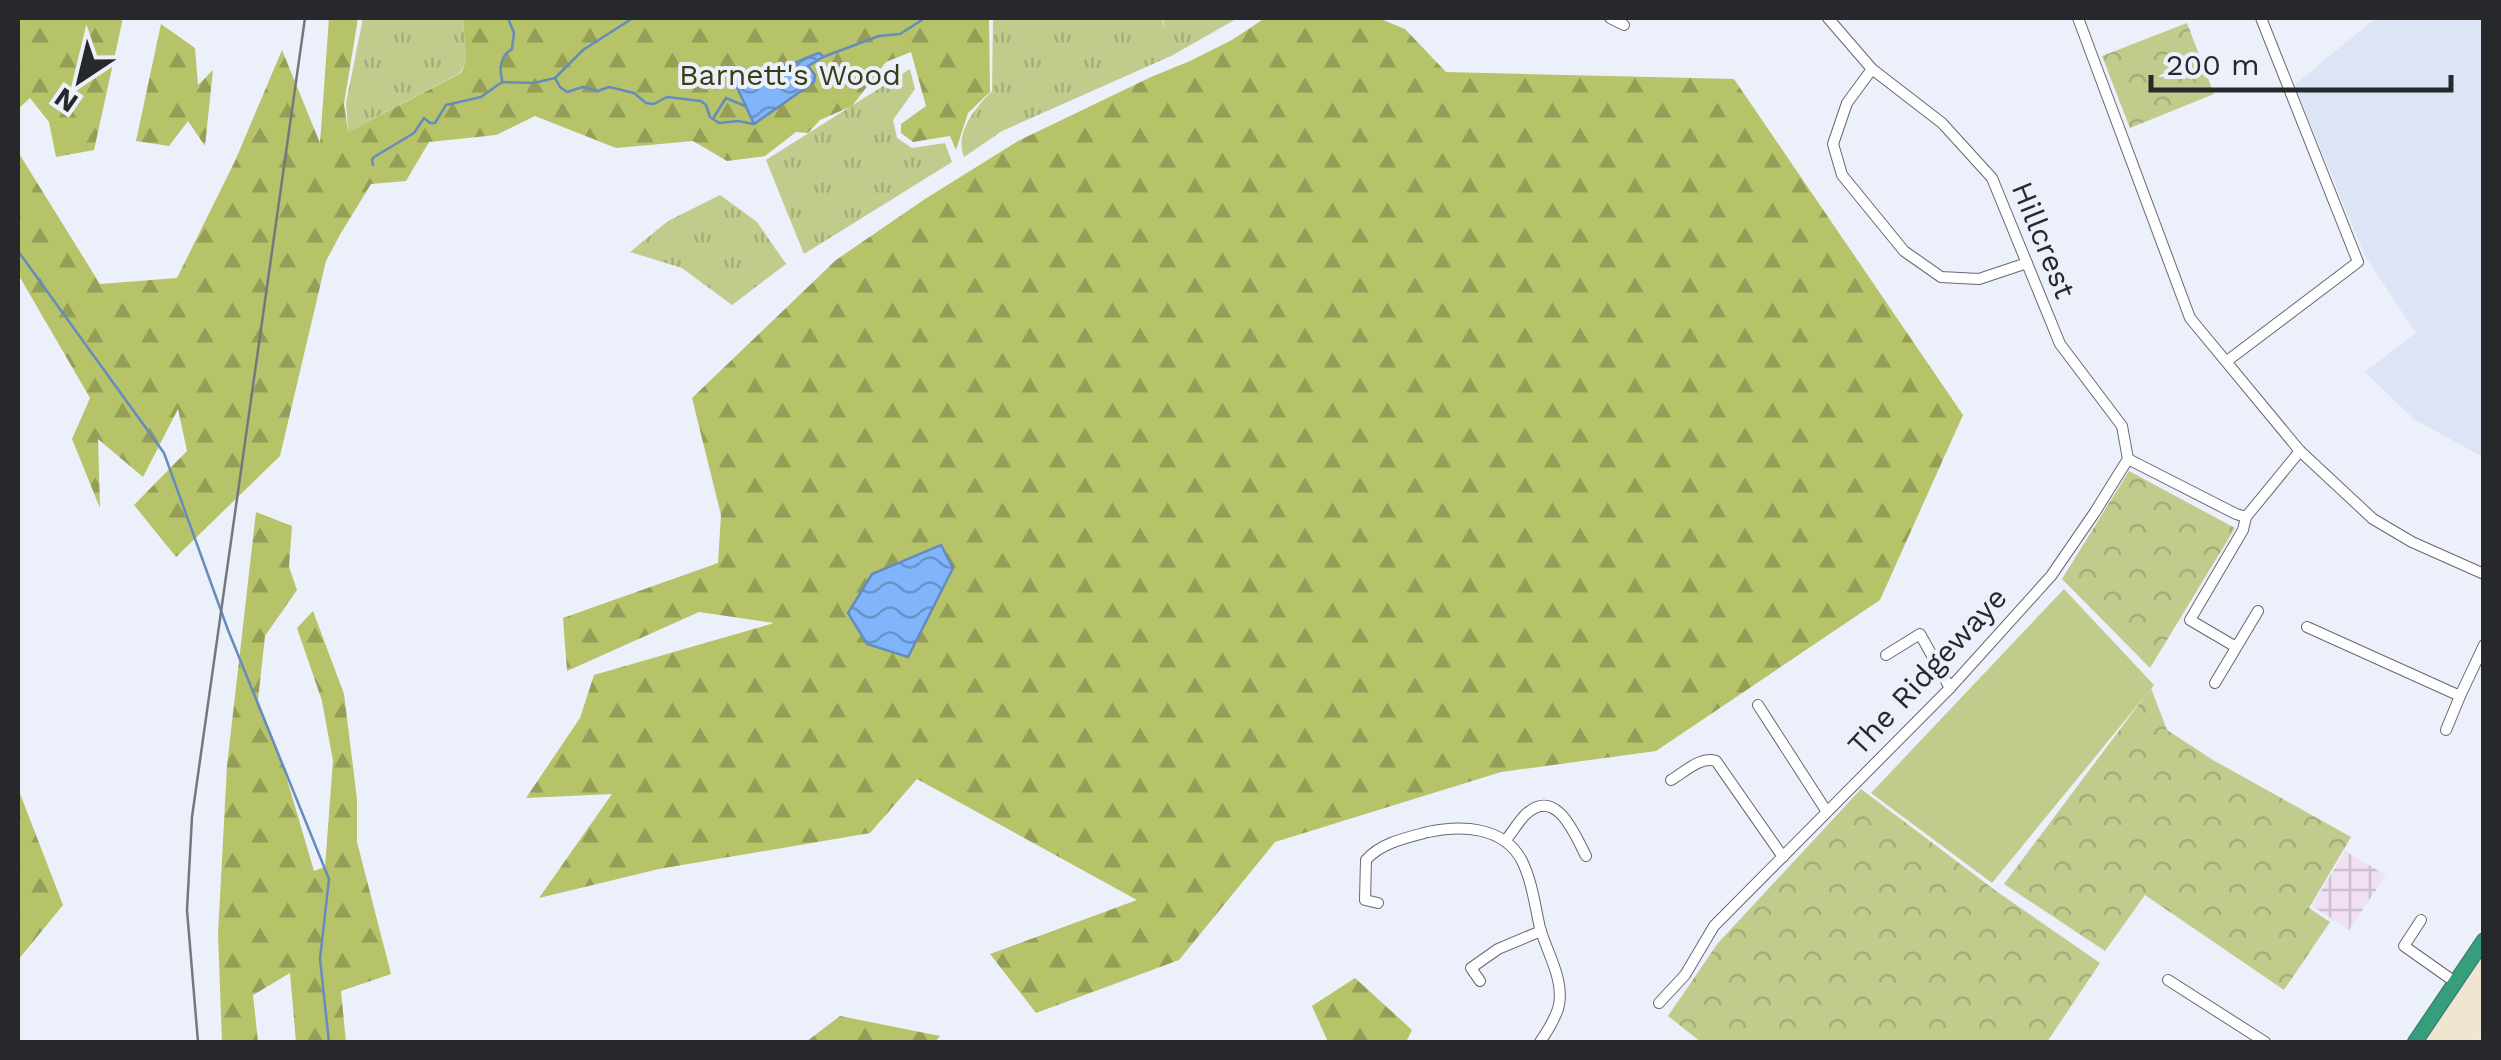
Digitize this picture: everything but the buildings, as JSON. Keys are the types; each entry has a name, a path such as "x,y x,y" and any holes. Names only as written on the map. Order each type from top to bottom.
{"highway":[{"path":"2415,1042 2484,940"}],"street":[{"path":"1610,18 1624,25"},
{"name":"Hillcrest","path":"1828,18 1872,69 1942,124 1992,178 2060,344 2122,426 2128,459"},
{"path":"2078,18 2190,318 2300,451 2373,519 2412,542 2484,574"},
{"path":"2227,361 2358,262 2261,18"},
{"path":"1872,69 1848,102 1833,144 1842,175 1904,251 1942,277 1979,279 2027,264"},
{"path":"2236,648 2190,620 2246,517 2300,451"},
{"path":"2128,459 2246,517"},
{"name":"The Ridgewaye","path":"1659,1003 1685,974 1714,926 1950,688 2051,576 2128,459"},
{"path":"2214,682 2258,611"},
{"path":"2307,627 2460,696"},
{"path":"1886,655 1920,634 1950,688"},
{"path":"2446,730 2484,645"},
{"path":"1758,705 1827,812"},
{"path":"1671,780 1702,761 1716,761 1784,857"},
{"path":"1506,841 1526,814 1535,808 1553,807 1564,816 1586,856"},
{"path":"1378,902 1365,900 1366,860 1375,849 1454,827 1481,830 1506,841 1521,858 1528,876 1559,984 1558,1011 1540,1042"},
{"path":"1580,844 1594,836"},
{"path":"2420,920 2404,946 2456,982"},
{"path":"1480,981 1472,968 1498,949 1541,931"},
{"path":"2168,980 2265,1042"}],"shaded area":[{"path":"2376,18 2483,18 2483,457 2415,420 2365,372 2416,333 2365,256 2294,85"},
{"path":"2345,851 2386,875 2349,930 2312,906"},
{"path":"2483,949 2483,1032 2477,1042 2425,1042"}],"green space":[{"path":"18,18 123,18 94,150 56,157 49,122 30,98 18,109"},
{"name":"Barnett's Wood","path":"329,18 358,18 344,104 348,132 461,73 466,61 463,18 989,18 990,92 968,113 956,150 950,136 913,142 901,133 901,124 926,106 911,52 886,62 852,106 820,120 808,133 796,132 765,156 727,161 693,141 616,148 535,116 496,135 429,142 406,181 371,184 326,261 280,456 176,557 134,505 187,451 178,409 143,477 98,439 100,508 72,439 90,398 18,274 18,152 100,284 177,278 235,161 282,50 320,143"},
{"path":"363,18 463,18 466,61 460,73 348,132 346,103"},
{"path":"993,18 1162,18 1165,31 1163,18 1238,18 1171,56 1002,131 964,157 964,130 992,91"},
{"path":"1265,18 1378,18 1405,29 1446,72 1734,79 1963,415 1880,600 1656,751 1501,772 1275,842 1179,960 1036,1013 990,954 1137,900 917,779 870,833 659,869 539,898 612,794 526,798 580,718 594,675 774,623 699,612 567,671 563,618 718,563 721,515 692,398 836,260 925,199 1018,141 1190,61"},
{"path":"2187,23 2214,94 2130,128 2102,56"},
{"path":"161,24 195,48 198,85 213,70 205,146 188,121 169,146 136,141"},
{"path":"910,69 915,89 893,120 897,138 912,148 945,143 952,162 804,254 766,160"},
{"path":"720,195 757,222 786,264 732,305 682,268 630,252 668,221"},
{"path":"2129,471 2235,528 2150,668 2062,579"},
{"path":"256,512 292,526 289,567 297,590 265,636 258,700 281,759 314,871 325,867 333,761 322,701 297,628 313,611 344,694 357,799 357,842 391,974 341,991 346,1042 296,1042 290,973 253,995 258,1042 222,1042 218,934 227,766"},
{"path":"2064,589 2154,685 1992,883 1871,793"},
{"path":"2151,688 2167,730 2351,837 2309,908 2330,922 2284,990 2145,895 2105,951 2004,884"},
{"path":"1861,789 1996,891 2100,963 2047,1042 1701,1042 1668,1016 1718,943"},
{"path":"18,792 63,905 18,960"},
{"path":"1355,978 1412,1030 1406,1042 1328,1042 1312,1006"},
{"path":"840,1016 940,1036 935,1042 806,1042"}],"water":[{"path":"818,53 823,57 808,66 815,75 814,82 754,124 736,81"},
{"path":"941,545 953,568 908,657 867,644 848,613 872,574"}],"waterway":[{"path":"502,80 501,62 512,49 514,33 508,18"},
{"path":"373,165 374,157 414,133 424,118 435,123 446,105 481,97 502,82 534,83 555,78 583,50 633,18"},
{"path":"823,57 879,36 900,34 925,18"},
{"path":"555,78 567,92 583,87 598,91 609,87 634,93 646,103 654,104 667,97 701,101 710,117 719,123 754,124"},
{"path":"714,117 726,98 745,106"},
{"path":"18,251 164,453 228,630 329,879 320,959 329,1042"}],"railway":[{"path":"198,1042 187,910 192,817 305,18"}]}
